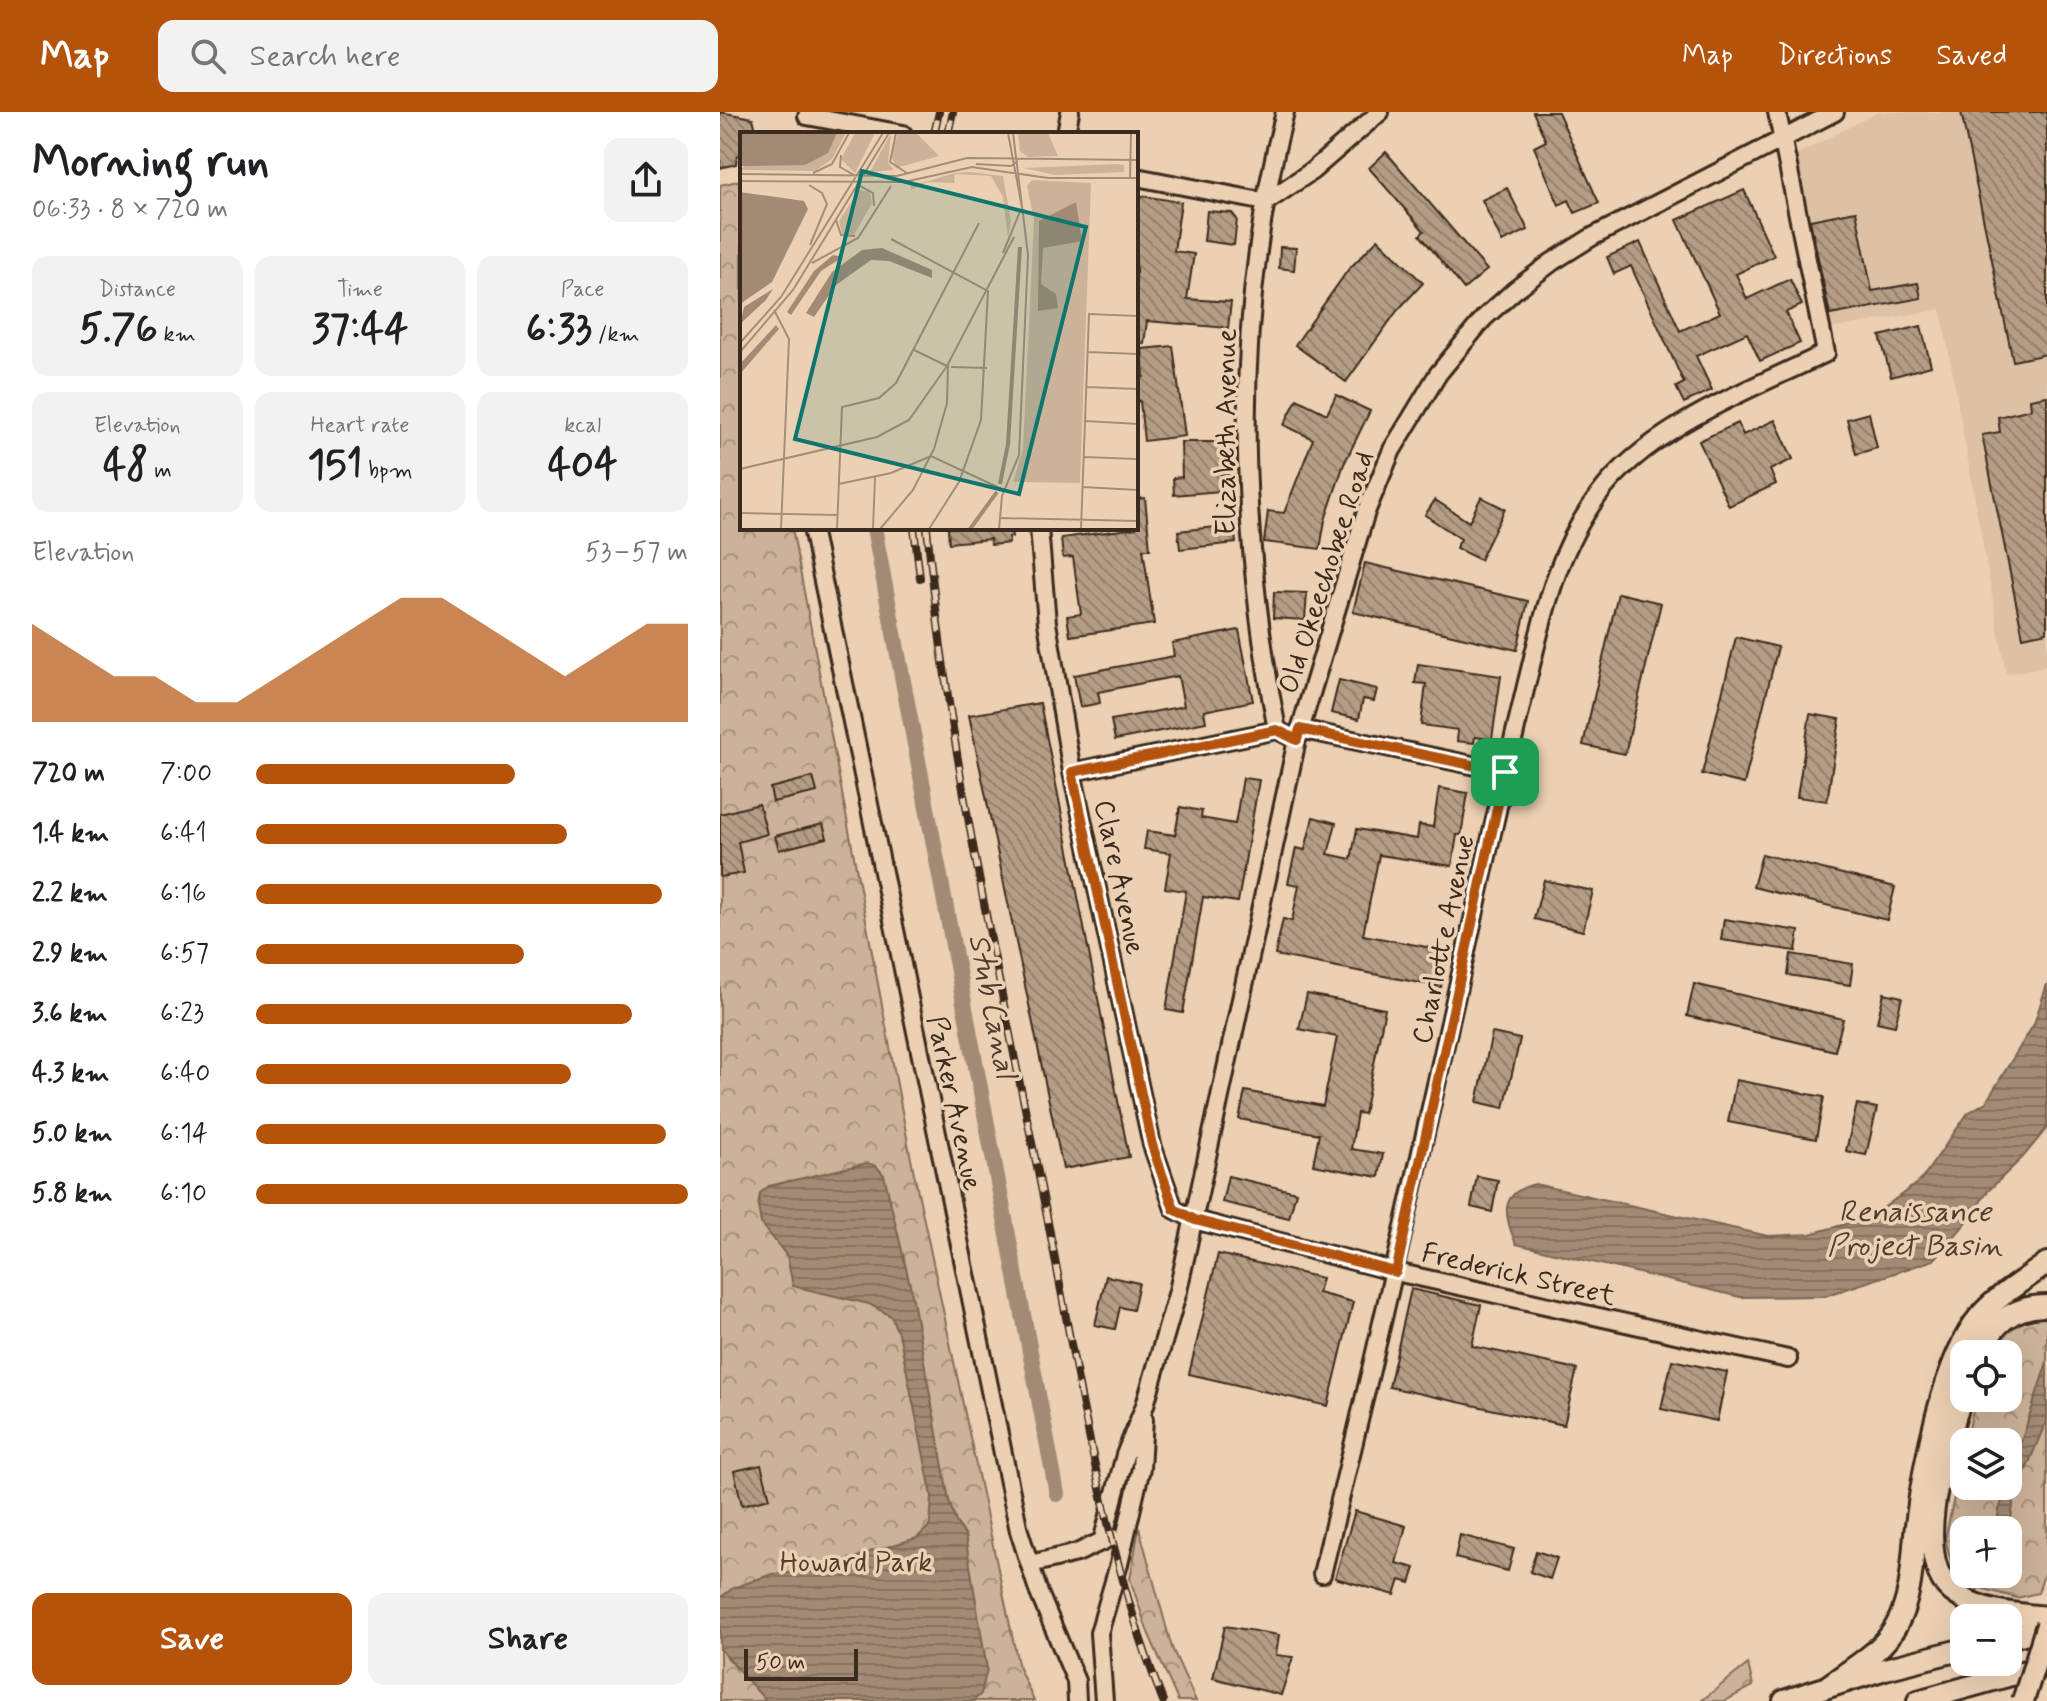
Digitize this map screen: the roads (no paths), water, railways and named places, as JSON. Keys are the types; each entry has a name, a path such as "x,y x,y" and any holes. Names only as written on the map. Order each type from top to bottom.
{"main road":[{"path":"1828,1686 1884,1643 1901,1614 1911,1578 1925,1466 1947,1385 1965,1339 1988,1307 2047,1263"},
{"path":"1987,1340 2004,1318 2034,1306 2047,1306"},
{"path":"1957,1412 1945,1455 1932,1524 1931,1548 1940,1574 1954,1593 1975,1604 2013,1614 2047,1617"},
{"path":"2022,1634 2047,1627"},
{"path":"2023,1701 2047,1627"},
{"path":"1784,1701 1885,1669 1950,1653"},
{"path":"1918,1701 2044,1666"}],"street":[{"path":"1066,132 1070,112"},
{"name":"Elizabeth Avenue","path":"1277,730 1254,591 1245,451 1246,381 1253,294 1266,202 1285,112"},
{"path":"1138,177 1266,202 1312,171 1380,112"},
{"path":"1777,112 1783,139"},
{"name":"Old Okeechobee Road","path":"1102,1542 1125,1455 1145,1405 1178,1291 1299,734 1366,512 1392,450 1413,411 1458,347 1494,309 1552,262 1592,237 1835,112"},
{"path":"807,114 893,132"},
{"name":"Charlotte Avenue","path":"1322,1574 1396,1272 1505,772 1559,565 1578,524 1600,492 1633,457 1689,420 1826,353 1783,139"},
{"name":"Parker Avenue","path":"812,530 1019,1531 1076,1681 1077,1701"},
{"name":"Clare Avenue","path":"1039,530 1048,635 1072,772 1152,1145 1174,1209 1195,1220"},
{"path":"1072,772 1277,730 1505,772"},
{"name":"Frederick Street","path":"1195,1220 1396,1272 1788,1359"},
{"name":"Old Okeechobee Road","path":"1104,1701 1099,1633 1141,1468 1145,1405"},
{"path":"1030,1564 1077,1553 1102,1542 1129,1522"},
{"name":"Parker Avenue","path":"1076,1681 1097,1701"}],"water":[{"name":"Renaissance Project Basin","path":"2047,984 2047,1128 1988,1191 1934,1260 1825,1296 1740,1297 1516,1244 1507,1207 1515,1193 1535,1184 1768,1236 1810,1234 1871,1217 1921,1180 1968,1113 1986,1102 2034,1024"},
{"path":"867,1163 876,1166 884,1175 911,1289 949,1500 956,1522 965,1535 987,1669 981,1694 973,1701 766,1701 720,1649 720,1598 733,1588 772,1574 833,1571 863,1554 917,1538 930,1525 932,1496 900,1338 891,1316 869,1304 793,1286 787,1256 761,1223 758,1206 760,1193 769,1186"},
{"path":"2047,1362 2047,1419 2022,1480 2022,1439"},
{"path":"2002,1500 2014,1500 2011,1516 1998,1516"}],"waterway":[{"name":"Stub Canal","path":"874,530 1057,1494"}],"railway":[{"path":"934,132 939,112"},
{"path":"948,132 953,112"},
{"path":"914,530 920,578"},
{"path":"927,530 962,784 1080,1394 1123,1581 1163,1701"}],"park label":[{"name":"Howard Park","path":"856,1561"}]}
